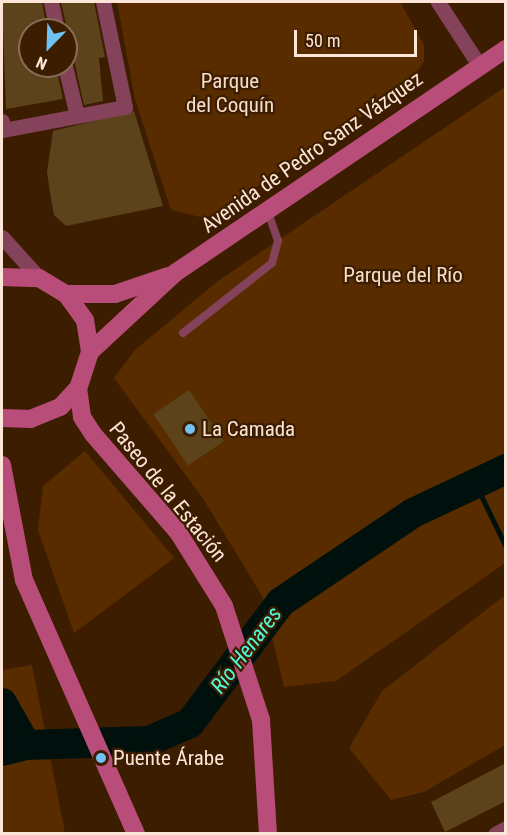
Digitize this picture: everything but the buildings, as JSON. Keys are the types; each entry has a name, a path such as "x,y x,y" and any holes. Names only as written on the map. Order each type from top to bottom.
{"main road":[{"name":"Avenida de Pedro Sanz Vázquez","path":"90,352 176,273 479,65 506,49"},
{"name":"Avenida de Pedro Sanz Vázquez","path":"66,294 115,294 176,273"},
{"path":"2,277 39,278 66,294 85,320 90,352 78,388 46,414 2,418"},
{"name":"Paseo de la Estación","path":"78,388 82,417 93,434 178,532 219,596 250,674 267,766 268,834"},
{"path":"2,465 18,562 50,642 136,834"}],"street":[{"path":"51,2 54,18"},
{"path":"2,125 77,116 125,107 103,2"},
{"path":"438,2 479,65"},
{"path":"68,78 77,116"},
{"path":"2,237 39,278"},
{"path":"495,834 506,828"}],"lane":[{"path":"183,333 272,263 278,241 268,212"}],"green space":[{"name":"Parque del Coquín","path":"117,2 400,2 424,45 424,61 415,76 365,114 209,219 171,210 135,99"},
{"name":"Parque del Río","path":"505,87 505,563 336,681 284,687 262,596 204,500 114,378 135,350 218,281"},
{"path":"85,451 174,558 74,633 38,530 43,486"},
{"path":"505,595 505,745 424,792 391,800 349,748 382,691"},
{"path":"32,665 65,833 2,833 2,670"}],"waterway":[{"name":"Río Henares","path":"2,751 26,745 149,741 190,723 281,602 413,513 506,469"},
{"path":"475,483 506,547"},
{"path":"2,703 26,745"}],"place":[{"name":"La Camada","path":"190,429"},
{"name":"Puente Árabe","path":"101,758"}]}
